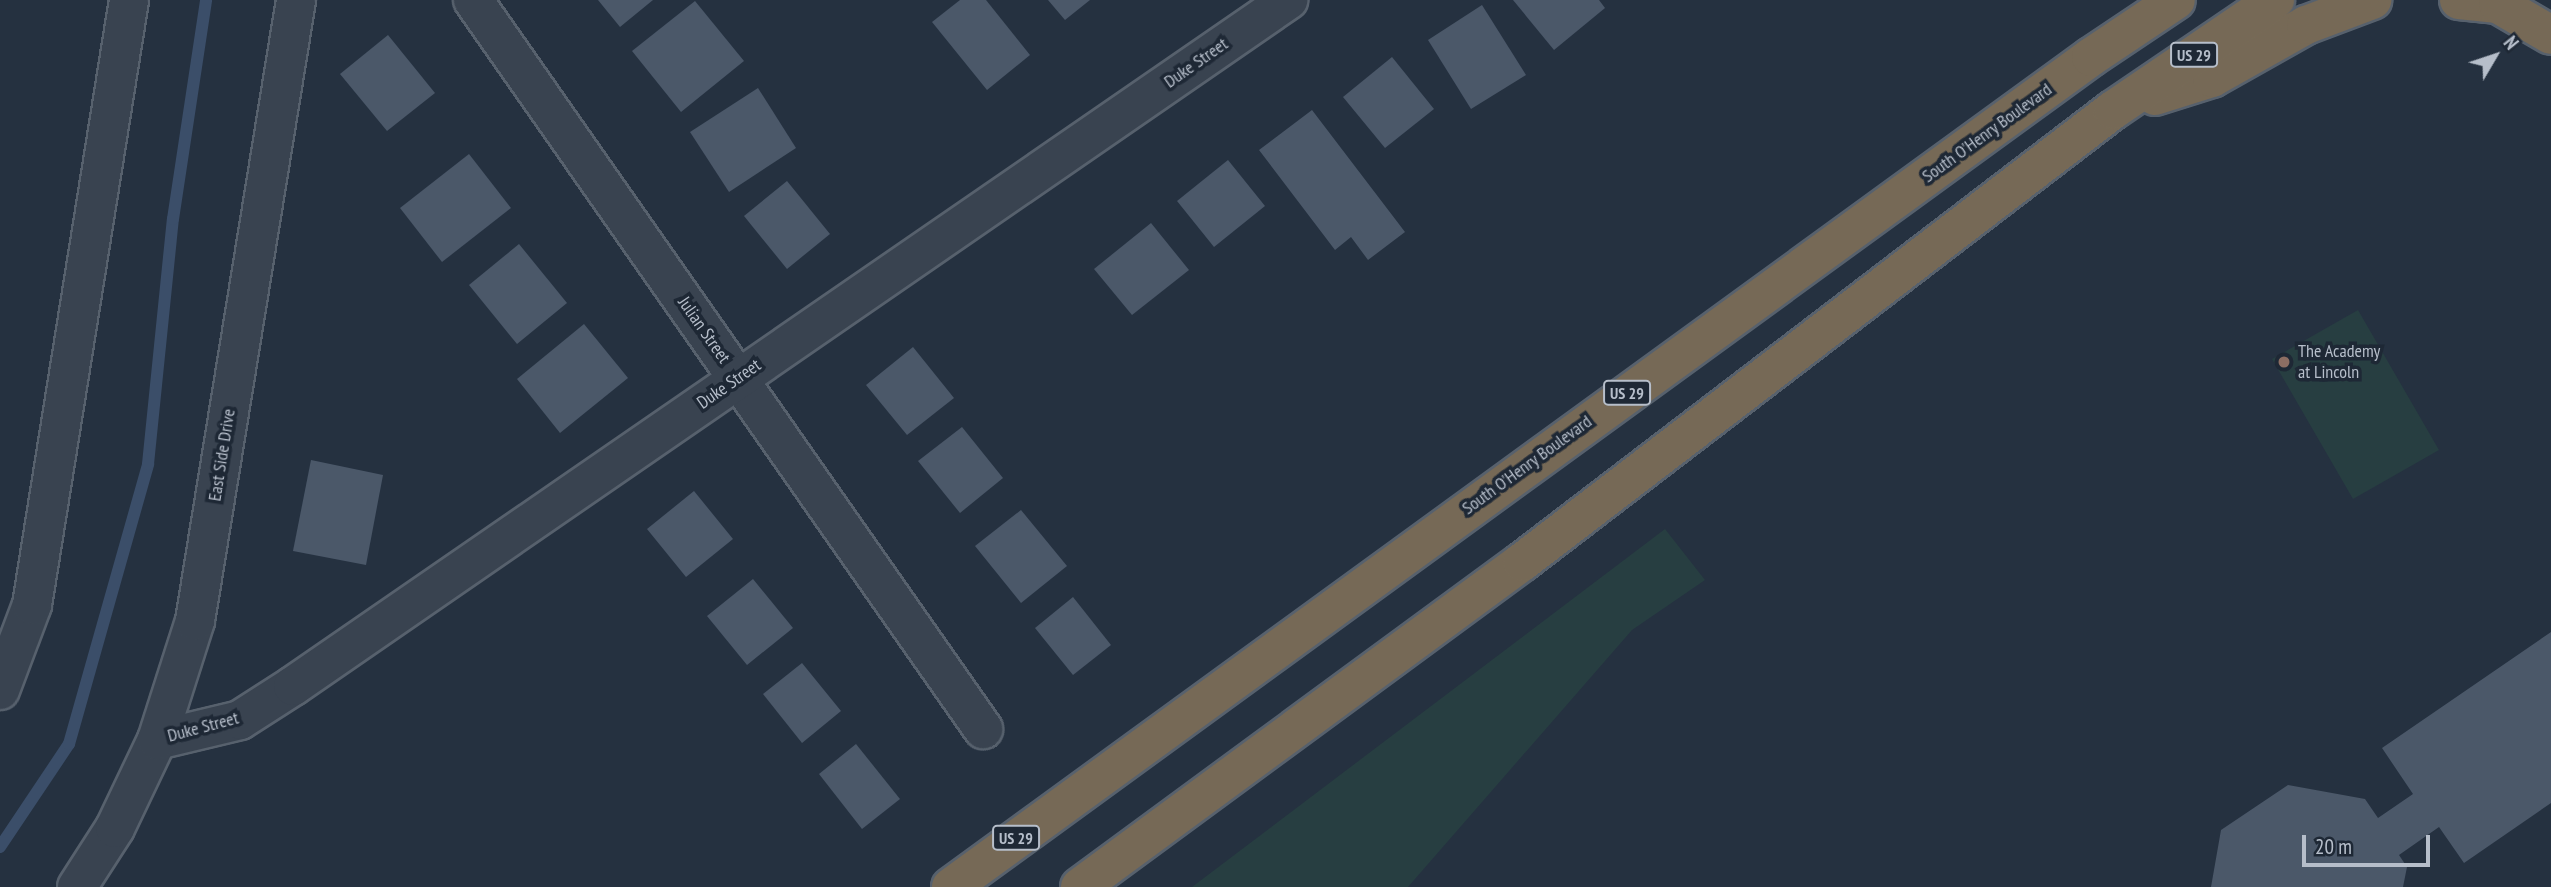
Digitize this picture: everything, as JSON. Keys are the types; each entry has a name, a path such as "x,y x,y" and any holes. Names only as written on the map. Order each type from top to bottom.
{"highway":[{"path":"2091,57 2132,0"},
{"name":"South O'Henry Boulevard","path":"951,887 2091,57 2176,0"},
{"name":"US 29","path":"1080,887 1522,562 2113,110 2275,0"},
{"path":"2113,110 2212,78 2306,25 2372,0"},
{"path":"2459,0 2498,4 2551,35"}],"street":[{"path":"0,690 32,606 130,0"},
{"name":"East Side Drive","path":"77,887 115,828 157,740 195,621 296,0"},
{"name":"Julian Street","path":"473,0 983,729"},
{"name":"Duke Street","path":"157,740 240,720 1288,0"}],"green space":[{"path":"2358,310 2439,450 2353,499 2272,359"},
{"path":"1665,529 1705,580 1632,630 1408,887 1192,887"}],"building":[{"path":"598,0 653,0 620,27"},
{"path":"960,0 986,0 1030,55 987,90 932,22"},
{"path":"1048,0 1090,0 1065,20"},
{"path":"1513,0 1599,0 1605,8 1554,50"},
{"path":"695,1 744,61 681,112 632,51"},
{"path":"1482,5 1526,75 1471,109 1428,40"},
{"path":"388,35 435,93 387,131 340,74"},
{"path":"1392,57 1434,109 1385,148 1343,97"},
{"path":"758,88 796,148 729,192 690,132"},
{"path":"1312,110 1405,232 1368,260 1351,237 1335,250 1259,150"},
{"path":"469,154 511,208 442,262 400,208"},
{"path":"1228,160 1265,206 1214,247 1177,201"},
{"path":"787,181 830,234 787,269 744,216"},
{"path":"1151,223 1189,270 1132,315 1094,269"},
{"path":"519,244 567,303 517,344 469,285"},
{"path":"584,324 628,378 560,433 517,379"},
{"path":"913,347 954,398 907,435 866,385"},
{"path":"962,427 1003,478 960,513 918,461"},
{"path":"311,460 383,475 366,565 293,551"},
{"path":"694,491 733,539 686,577 647,529"},
{"path":"1021,510 1067,566 1021,603 975,546"},
{"path":"753,579 793,628 747,665 707,616"},
{"path":"1073,597 1111,645 1073,675 1035,628"},
{"path":"2551,632 2551,803 2464,863 2439,827 2399,855 2407,867 2403,887 2211,887 2221,830 2288,785 2365,799 2378,818 2413,794 2382,748"},
{"path":"802,663 841,711 802,743 763,694"},
{"path":"856,744 900,799 862,829 819,774"}],"waterway":[{"path":"0,847 69,744 148,464 173,219 206,0"}],"place":[{"name":"The Academy at Lincoln","path":"2284,362"}]}
